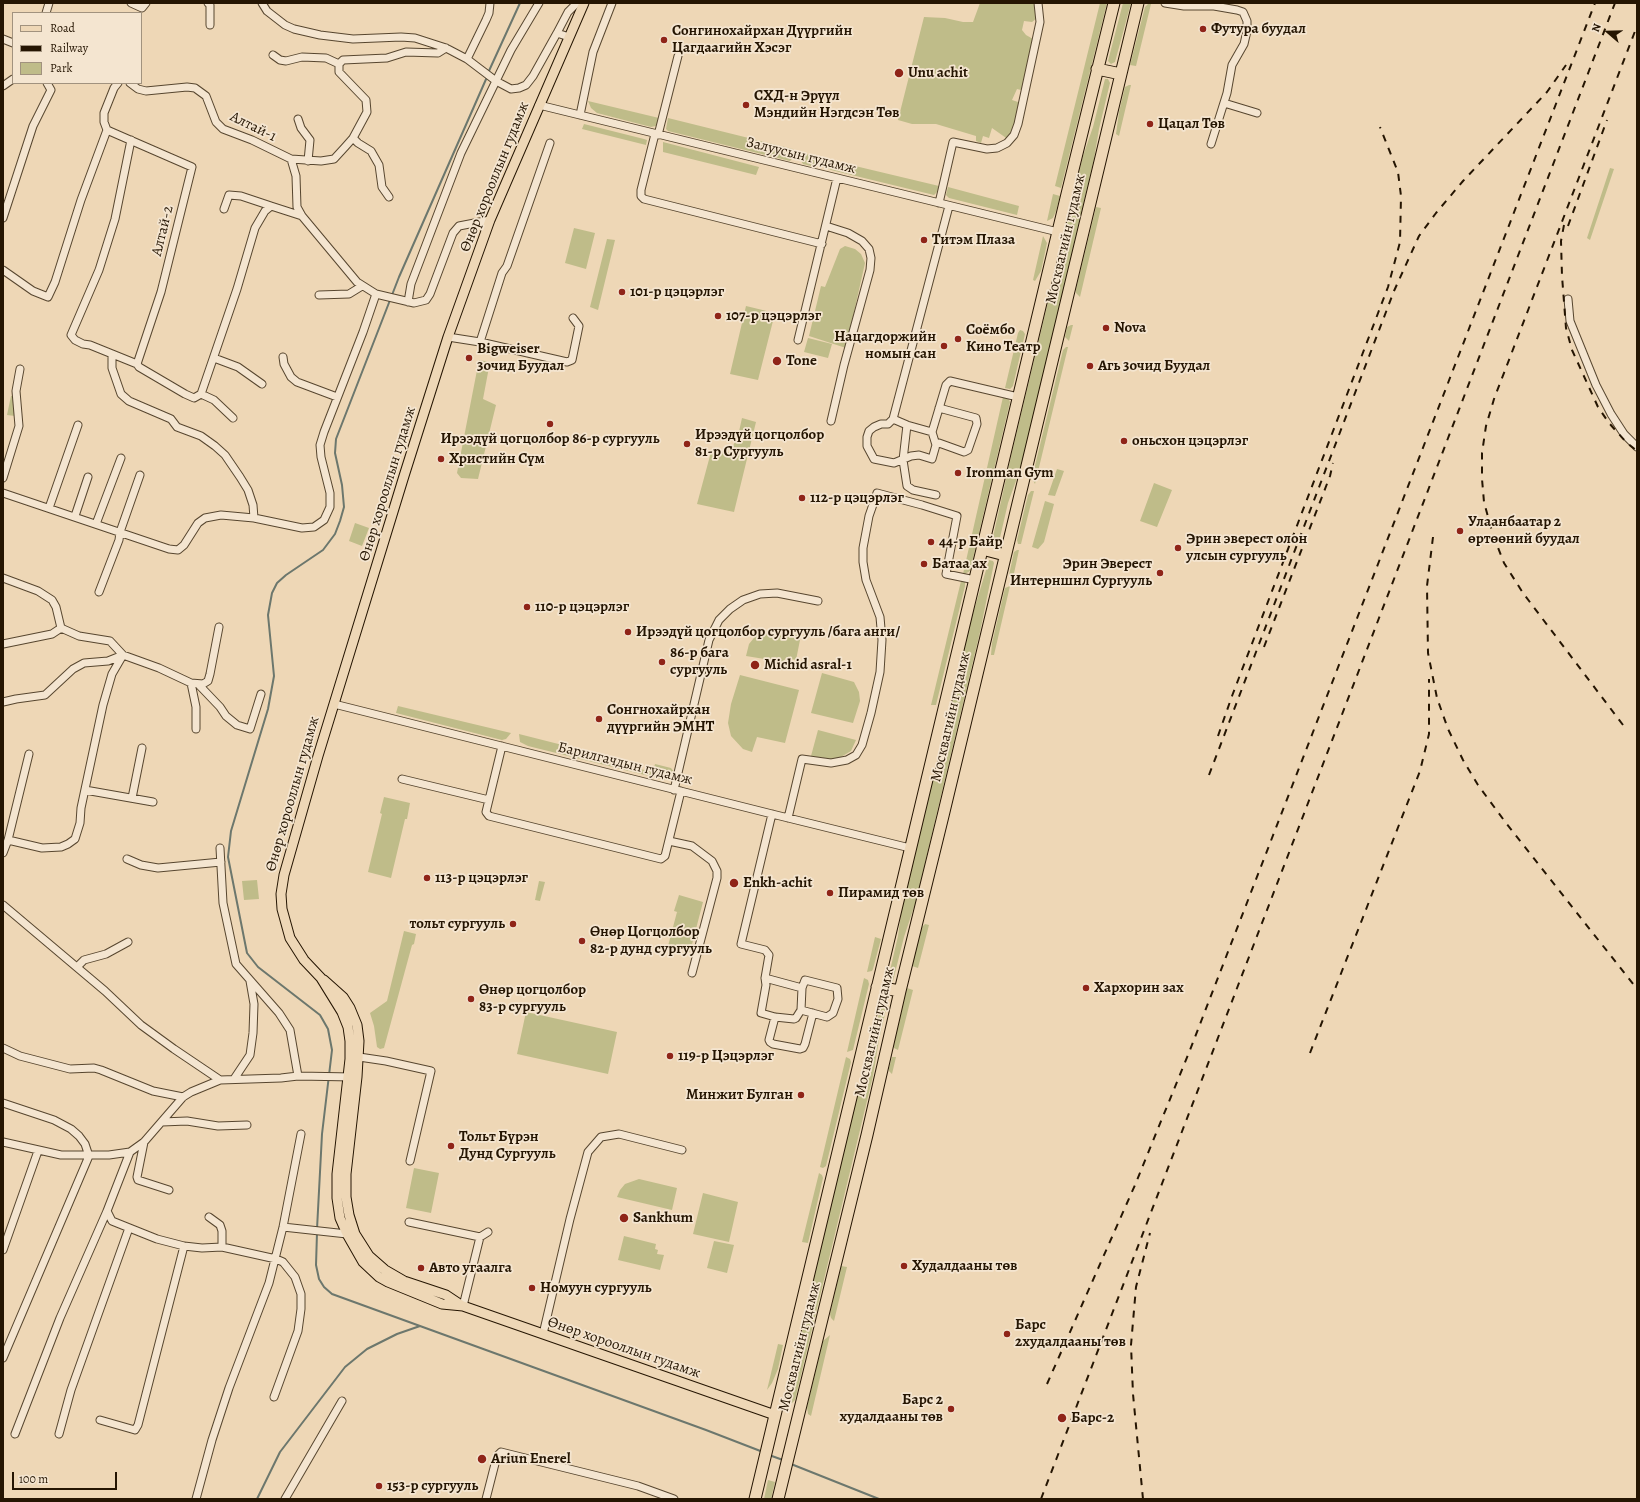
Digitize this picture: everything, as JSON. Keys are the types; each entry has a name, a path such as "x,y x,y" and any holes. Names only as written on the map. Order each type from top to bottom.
{"highway":[{"name":"Москвагийн гудамж","path":"755,1499 1018,397 1114,3"},
{"name":"Москвагийн гудамж","path":"778,1499 1138,3"},
{"path":"1097,69 1121,74"},
{"path":"982,549 1005,555"},
{"path":"877,987 900,991"}],"main road":[{"name":"Өнөр хорооллын гудамж","path":"584,3 490,220 448,338 406,468 334,704 284,875 281,894 282,908 290,938 304,960 321,978 342,1012 348,1027 350,1041 346,1197 349,1215 356,1234 369,1256 385,1270 404,1281 446,1295 463,1306 775,1416"},
{"name":"Өнөр хорооллын гудамж","path":"321,978 339,993 350,1008 357,1025 359,1041 358,1057 348,1077 337,1174 337,1198 340,1218 347,1234 363,1262 384,1280 398,1288 442,1304 463,1306"}],"street":[{"path":"131,3 142,8 146,3"},
{"path":"208,3 210,5 210,25"},
{"path":"262,3 267,11 294,29 320,35 353,39 401,37 416,38 446,48 467,59 496,82 511,89 526,85 533,76 568,12 577,3"},
{"path":"467,59 489,13 490,3"},
{"path":"406,302 411,284 461,153 511,50 539,3"},
{"path":"580,115 593,52 612,3"},
{"path":"939,203 953,142 987,149 997,148 1007,143 1014,135 1018,124 1040,22 1038,3"},
{"path":"1165,3 1226,7 1243,12 1247,21 1247,31 1244,44 1232,65 1224,103 1212,144"},
{"path":"557,33 569,37"},
{"path":"273,55 280,60 286,61 302,57 326,58 339,64 343,60 387,58 406,52 438,53 446,48"},
{"path":"678,56 641,190 641,196 644,200 822,244"},
{"name":"Алтай-1","path":"131,84 138,89 146,91 187,87 195,88 206,96 216,122 223,129 252,140 291,159 321,161 334,158 353,138 367,112 366,100 339,72 339,64"},
{"path":"3,86 12,80"},
{"path":"3,218 33,126 51,90 48,84"},
{"path":"3,270 33,291 48,297 55,282 81,200 107,130 104,124 104,112 117,84"},
{"path":"1224,103 1257,113"},
{"name":"Залуусын гудамж","path":"539,105 1058,232"},
{"path":"298,119 310,140 308,160"},
{"name":"Алтай-2","path":"107,130 192,167 161,292 137,364"},
{"path":"353,138 371,152 379,165 382,187 389,197"},
{"path":"131,140 115,219 99,270 71,335 75,340 83,344 90,345 137,364 139,367 194,398 201,394 214,358 255,228 265,211 271,206"},
{"path":"480,342 502,273 507,266 550,143"},
{"path":"291,159 296,176 297,207 302,216 348,272 362,286 376,294 406,302 418,303 426,300 430,294 453,233 459,226 490,220"},
{"path":"798,340 837,178"},
{"path":"224,209 229,195 241,196 302,216"},
{"path":"949,206 893,419 888,424 881,424 869,431 867,446 874,459 886,462 894,463 919,455 932,459 936,445 932,432 946,385 950,381 1018,397"},
{"path":"826,226 848,233 862,241 869,249 871,258 870,270 844,365 831,422"},
{"path":"319,296 349,294 362,286"},
{"path":"3,492 169,549 178,550 184,545 198,523 205,518 221,515 254,518 302,528 314,527 324,520 330,507 330,493 321,457 320,445 376,294"},
{"path":"1568,299 1570,321 1596,385 1611,414 1624,434 1637,447"},
{"path":"448,338 480,342 567,362 572,360 579,326 573,318"},
{"path":"112,354 112,368 121,394 128,401 171,419 177,427 201,436 215,446 224,455 244,484 253,505 254,518"},
{"path":"283,357 284,364 291,377 297,382 337,398"},
{"path":"214,358 238,367 262,384"},
{"path":"3,478 19,426 16,391 20,369"},
{"path":"201,394 214,400 233,418"},
{"path":"936,445 939,443 964,452 968,450 977,424 976,418 970,415 939,408"},
{"path":"893,419 907,425 932,432"},
{"path":"49,508 78,425"},
{"path":"907,425 903,460 907,486 913,490 936,495"},
{"path":"96,524 121,458"},
{"path":"99,592 119,540 120,532 140,475"},
{"path":"75,516 88,477"},
{"path":"788,818 802,759 830,762 847,760 856,755 862,745 871,713 880,672 882,640 880,617 866,580 863,562 863,548 869,516 877,493 957,516 946,574 975,580"},
{"path":"3,578 38,591 52,600 56,607 61,628"},
{"path":"502,746 486,812 489,816 661,860 665,856 677,790 709,640 719,620 730,609 743,600 760,594 777,593 818,601"},
{"path":"61,628 79,636 110,641 123,655 199,685 206,683 210,674 219,627"},
{"path":"3,644 52,634 61,628"},
{"path":"3,702 45,695 73,669 84,664 108,661 123,655"},
{"path":"8,840 42,848 61,847 75,839 80,822 81,808 105,699 112,674 123,655"},
{"path":"191,683 196,707 196,729"},
{"path":"199,685 220,706 226,716 237,724 250,729 261,694"},
{"name":"Барилгачдын гудамж","path":"334,704 910,848"},
{"path":"132,798 142,748"},
{"path":"3,853 8,840 29,754"},
{"path":"402,779 489,800"},
{"path":"85,790 153,802"},
{"path":"772,814 741,944 764,950 770,954 765,978 766,985 761,1013 775,1017 794,1019 801,1010 802,988 805,980 837,988 838,999 833,1013 827,1017 801,1010"},
{"path":"668,841 692,846 712,861 717,871 717,878 692,973"},
{"path":"220,848 223,903 231,949 236,964 279,1013 290,1030 298,1076"},
{"path":"127,859 141,865 158,868 221,862"},
{"path":"3,905 106,991 141,1025 220,1080"},
{"path":"77,967 84,960 106,954 128,942"},
{"path":"765,978 802,988"},
{"path":"234,1079 250,1055 253,1033 254,1004 250,980"},
{"path":"775,1017 769,1040 770,1042 772,1044 800,1049 803,1048 805,1044 813,1013"},
{"path":"3,1048 20,1056 70,1069 94,1068 153,1091 182,1097"},
{"path":"358,1057 386,1061 431,1071 410,1161"},
{"path":"3,1142 61,1155 90,1156 130,1152 144,1142 182,1097 220,1080 298,1076 348,1077"},
{"path":"3,1103 54,1120 71,1129 85,1144 90,1156 3,1358"},
{"path":"162,1122 187,1120 218,1126 247,1125"},
{"path":"196,1499 212,1440 229,1388 269,1283 276,1259 300,1134"},
{"path":"543,1334 570,1219 588,1152 601,1137 619,1134 682,1150"},
{"path":"144,1142 137,1177 138,1180 169,1190"},
{"path":"3,1250 38,1151"},
{"path":"15,1434 60,1318 107,1211 130,1152"},
{"path":"107,1211 112,1220 157,1239 184,1246 202,1248 222,1247 276,1259 283,1262 295,1278 301,1294 301,1309 298,1331 274,1397"},
{"path":"209,1218 220,1225 222,1231 222,1247"},
{"path":"409,1222 480,1237 488,1232"},
{"path":"283,1227 347,1234"},
{"path":"59,1434 70,1390 129,1228"},
{"path":"463,1306 480,1237"},
{"path":"100,1420 135,1430 138,1425 184,1246"},
{"path":"285,1499 342,1401"},
{"path":"486,1499 497,1456 501,1452 638,1486 674,1499"}],"green space":[{"path":"980,3 1033,3 1035,7 1037,18 1032,22 1024,21 1022,30 1026,35 1033,39 1030,50 1036,55 1025,91 1017,89 1012,100 1021,103 1009,140 992,128 989,138 983,136 981,143 976,141 976,136 936,124 912,124 898,120 924,17 973,22"},
{"path":"1100,3 1107,3 1061,188 1055,186"},
{"path":"1123,3 1131,3 1115,62 1111,64 1108,61"},
{"path":"1148,4 1151,4 1136,66 1130,65 1145,7"},
{"path":"1105,79 1108,79 1110,83 1099,129 1094,159 1021,467 1008,503 999,542 995,543 993,541 993,537 1012,452 1083,156 1093,127"},
{"path":"1131,85 1119,136 1116,134 1119,112 1125,87"},
{"path":"588,101 659,118 656,126 651,127 597,113 591,108"},
{"path":"668,118 793,149 792,159 790,161 668,131 666,129"},
{"path":"584,124 647,140 646,145 582,129"},
{"path":"663,142 759,167 756,175 663,152"},
{"path":"801,153 819,157 817,163 811,166 803,164 800,159"},
{"path":"830,160 939,186 934,195 831,170 827,165"},
{"path":"1610,168 1614,169 1590,240 1587,238"},
{"path":"948,187 1019,206 1017,215 949,198 946,195"},
{"path":"1053,194 1060,196 1053,218 1047,221"},
{"path":"1096,207 1101,208 1080,297 1076,293 1076,289"},
{"path":"574,228 595,233 586,269 565,263"},
{"path":"1043,236 1047,243 1041,271 1035,281 1033,280"},
{"path":"607,239 615,240 598,310 590,307"},
{"path":"845,246 855,249 861,254 865,263 846,348 809,336 821,286 825,287 840,249"},
{"path":"746,306 775,313 758,380 730,374"},
{"path":"1073,325 1069,341 1065,337 1067,327"},
{"path":"1020,330 1025,334 1013,386 1010,389 1005,388 1018,333"},
{"path":"808,338 832,344 828,358 804,352"},
{"path":"1068,347 1035,484 1032,478 1063,350"},
{"path":"479,360 490,362 483,399 496,405 478,479 461,478 457,473"},
{"path":"11,396 14,396 15,416 7,415"},
{"path":"1003,397 1008,398 1010,402 970,571 963,574"},
{"path":"742,418 756,422 734,512 697,504 711,452 730,452 738,436"},
{"path":"1057,469 1064,471 1055,496 1048,495"},
{"path":"1154,483 1172,490 1157,527 1140,521"},
{"path":"1031,491 1034,491 1021,544 1018,544 1017,540 1028,495"},
{"path":"1045,501 1054,504 1044,542 1038,549 1032,547"},
{"path":"355,523 369,528 362,546 349,541"},
{"path":"1019,550 1013,578 1009,575 1014,552"},
{"path":"989,560 993,561 994,563 980,632 916,901 904,937 893,981 889,982 888,979 898,936 903,898 968,630"},
{"path":"961,581 965,582 965,586 936,705 931,705"},
{"path":"1010,586 994,655 991,655 992,643 1005,588"},
{"path":"758,633 801,635 796,660 786,658 783,662 746,656 749,644"},
{"path":"822,673 854,682 859,692 860,701 853,723 811,713"},
{"path":"740,675 799,690 785,743 757,737 752,752 743,749 731,736 728,723 731,704"},
{"path":"398,706 511,733 506,739 502,740 396,713"},
{"path":"818,730 856,740 851,751 836,760 811,756"},
{"path":"519,734 586,751 585,756 653,772 655,764 671,768 674,772 670,779 665,780 528,746 520,742"},
{"path":"384,797 410,803 391,878 368,872 382,814 380,813"},
{"path":"257,880 259,899 244,900 242,881"},
{"path":"539,881 545,882 540,901 535,900"},
{"path":"679,895 703,902 690,952 668,946 677,912 684,914 674,911"},
{"path":"925,924 929,925 918,968 912,966 922,927"},
{"path":"404,931 416,934 414,944 412,945 384,1048 380,1049 377,1047 374,1026 370,1013 387,1001"},
{"path":"875,937 881,939 873,969 872,971 867,972"},
{"path":"864,978 868,980 869,984 853,1050 847,1052"},
{"path":"907,988 913,990 898,1050 894,1048 894,1044"},
{"path":"887,998 888,1001 873,1076 795,1400 790,1403 786,1399 798,1345 863,1069 873,1039 882,1000"},
{"path":"526,1012 617,1032 608,1074 517,1054"},
{"path":"846,1057 850,1059 851,1062 826,1166 823,1168 820,1167"},
{"path":"892,1057 896,1057 892,1074 889,1071 889,1068"},
{"path":"414,1168 439,1173 431,1213 406,1208"},
{"path":"819,1173 823,1178 808,1243 802,1242"},
{"path":"639,1179 677,1188 672,1210 617,1197 625,1184"},
{"path":"703,1193 738,1202 729,1242 693,1234"},
{"path":"624,1236 656,1244 655,1249 658,1250 657,1254 664,1255 660,1270 618,1260"},
{"path":"714,1241 734,1245 727,1273 707,1268"},
{"path":"841,1266 847,1267 834,1321 830,1314"},
{"path":"830,1335 811,1416 808,1414 807,1407 823,1341"},
{"path":"778,1344 783,1345 778,1369 767,1390"},
{"path":"768,1480 775,1482 771,1499 764,1499"}],"waterway":[{"path":"488,73 520,3"},
{"path":"317,1229 322,1134 332,1050 328,1029 320,1015 258,967 247,953 228,857 231,831 268,709 274,676 268,615 272,593 277,583 286,575 323,550 335,534 344,507 342,485 335,453 336,439 399,277 487,77"},
{"path":"317,1233 316,1265 319,1279 324,1287 332,1294 420,1326"},
{"path":"257,1499 280,1452 345,1367 367,1349 397,1334 420,1326 763,1452"},
{"path":"769,1455 783,1460"},
{"path":"791,1464 879,1499"}],"railway":[{"path":"1047,1384 1135,1185 1190,1050 1595,3"},
{"path":"1041,1499 1615,3"},
{"path":"1623,725 1523,593 1504,563 1493,535 1484,502 1482,453 1486,426 1494,399 1637,26"},
{"path":"1209,775 1394,291 1419,236 1463,181 1547,92 1566,65"},
{"path":"1568,226 1607,120"},
{"path":"1218,736 1388,287 1400,242 1401,196 1398,172 1380,127"},
{"path":"1564,225 1561,241 1562,276 1566,328 1572,350 1598,407 1609,423 1626,442 1637,451"},
{"path":"1264,647 1330,476 1333,463"},
{"path":"1433,537 1427,586 1428,653 1437,698 1448,729 1463,760 1478,785 1506,823 1637,989"},
{"path":"1310,1053 1420,771 1429,734 1429,679"},
{"path":"1143,1499 1133,1394 1131,1345 1136,1287 1150,1233"}],"place":[{"name":"Футура буудал","path":"1203,29"},
{"name":"Сонгинохайрхан Дүүргийн Цагдаагийн Хэсэг","path":"664,40"},
{"name":"Unu achit","path":"899,73"},
{"name":"СХД-н Эрүүл Мэндийн Нэгдсэн Төв","path":"746,105"},
{"name":"Цацал Төв","path":"1150,124"},
{"name":"Титэм Плаза","path":"924,240"},
{"name":"101-р цэцэрлэг","path":"622,292"},
{"name":"107-р цэцэрлэг","path":"718,316"},
{"name":"Nova","path":"1106,328"},
{"name":"Соёмбо Кино Театр","path":"958,339"},
{"name":"Нацагдоржийн номын сан","path":"944,346"},
{"name":"Bigweiser 3очид Буудал","path":"469,358"},
{"name":"Tone","path":"777,361"},
{"name":"Агь 3очид Буудал","path":"1090,366"},
{"name":"Ирээдүй цогцолбор 86-р сургууль","path":"550,424"},
{"name":"оньсхон цэцэрлэг","path":"1124,441"},
{"name":"Ирээдүй цогцолбор 81-р Сургууль","path":"687,444"},
{"name":"Христийн Сүм","path":"441,459"},
{"name":"Ironman Gym","path":"958,473"},
{"name":"112-р цэцэрлэг","path":"802,498"},
{"name":"Улаанбаатар 2 өртөөний буудал","path":"1460,531"},
{"name":"44-р Байр","path":"931,542"},
{"name":"Эрин эверест олон улсын сургууль","path":"1178,548"},
{"name":"Батаа ах","path":"924,564"},
{"name":"Эрин Эверест Интерншнл Сургууль","path":"1160,573"},
{"name":"110-р цэцэрлэг","path":"527,607"},
{"name":"Ирээдүй цогцолбор сургууль /бага анги/","path":"628,632"},
{"name":"86-р бага сургууль","path":"662,662"},
{"name":"Michid asral-1","path":"755,665"},
{"name":"Сонгнохайрхан дүүргийн ЭМНТ","path":"599,719"},
{"name":"113-р цэцэрлэг","path":"427,878"},
{"name":"Enkh-achit","path":"734,883"},
{"name":"Пирамид төв","path":"830,893"},
{"name":"тольт сургууль","path":"513,924"},
{"name":"Өнөр Цогцолбор 82-р дунд сургууль","path":"582,941"},
{"name":"Хархорин зах","path":"1086,988"},
{"name":"Өнөр цогцолбор 83-р сургууль","path":"471,999"},
{"name":"119-р Цэцэрлэг","path":"670,1056"},
{"name":"Минжит Булган","path":"801,1095"},
{"name":"Тольт Бүрэн Дунд Сургууль","path":"451,1146"},
{"name":"Sankhum","path":"624,1218"},
{"name":"Худалдааны төв","path":"904,1266"},
{"name":"Авто угаалга","path":"421,1268"},
{"name":"Номуун сургууль","path":"532,1288"},
{"name":"Барс 2худалдааны төв","path":"1007,1334"},
{"name":"Барс 2 худалдааны төв","path":"951,1409"},
{"name":"Барс-2","path":"1062,1418"},
{"name":"Ariun Enerel","path":"482,1459"},
{"name":"153-р сургууль","path":"379,1486"}]}
